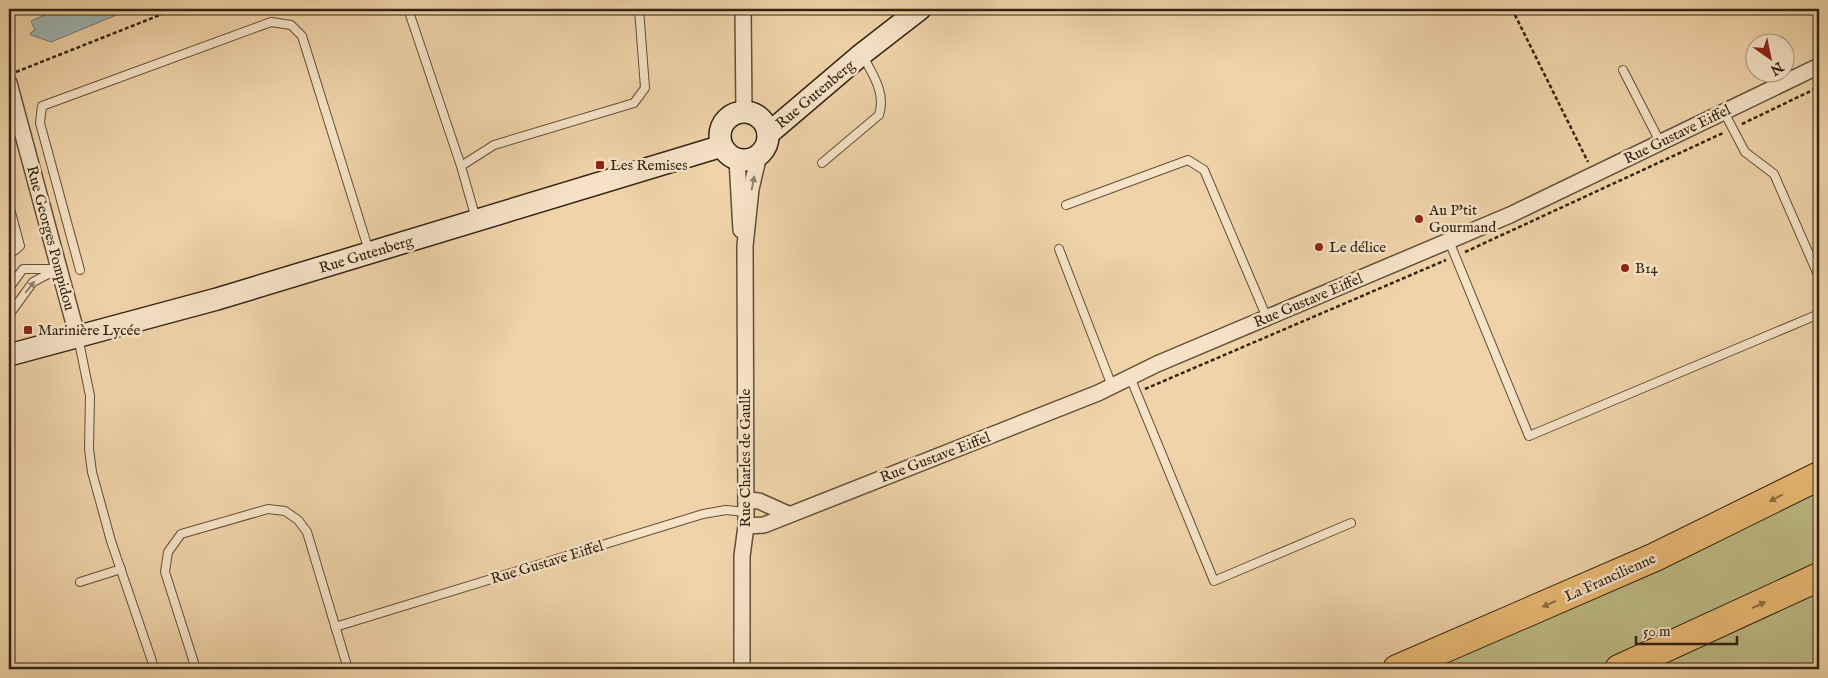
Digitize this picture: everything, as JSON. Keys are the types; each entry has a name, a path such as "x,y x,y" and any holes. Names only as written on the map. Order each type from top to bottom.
{"highway":[{"name":"La Francilienne","path":"1397,669 1656,557 1819,476"},
{"path":"1619,669 1819,577"}],"street":[{"path":"743,9 756,121 764,150 752,159 730,153 720,138 723,125 729,117 756,121"},
{"name":"Rue Gutenberg","path":"756,121 862,54 920,9"},
{"name":"Rue Gustave Eiffel","path":"788,514 759,501 746,513 764,524 1112,386 1510,215 1819,66"},
{"name":"Rue Georges Pompidou","path":"9,83 58,269 78,335"},
{"name":"Rue Gutenberg","path":"9,355 218,299 476,221 730,153"},
{"name":"Rue Charles de Gaulle","path":"730,153 745,246"},
{"name":"Rue Charles de Gaulle","path":"742,669 742,556 746,513 745,246 751,189 759,155"}],"lane":[{"path":"408,9 462,166 476,221"},
{"path":"462,166 494,145 634,103 646,88 639,9"},
{"path":"80,270 40,124 42,106 271,22 291,25 302,36 370,253"},
{"path":"822,163 878,115 882,107 879,87 862,54"},
{"path":"1623,70 1660,142"},
{"path":"1724,112 1745,152 1774,174 1819,277"},
{"path":"1066,205 1188,160 1195,163 1204,170 1267,318"},
{"path":"9,205 20,246 9,255"},
{"path":"1449,241 1529,436 1819,314"},
{"path":"1059,249 1112,386"},
{"path":"9,288 23,269 58,269"},
{"path":"9,315 33,282 58,269"},
{"path":"78,335 90,396 89,449 92,472 121,569 152,661"},
{"path":"1130,377 1214,581 1351,523"},
{"path":"196,669 165,572 168,552 181,534 268,509 285,512 298,520 307,532 348,669"},
{"name":"Rue Gustave Eiffel","path":"335,627 703,514 726,510 746,513"},
{"path":"80,582 121,569"}],"path":[{"path":"9,75 175,9"},
{"path":"1512,9 1595,174"},
{"path":"1804,669 1819,662"}],"shaded area":[{"path":"1819,486 1819,569 1600,669 1417,669"},
{"path":"1819,590 1819,669 1651,669"}],"water":[{"path":"58,9 131,9 51,42 31,35 30,33 35,30 31,21"}],"place":[{"name":"Les Remises","path":"600,165"},
{"name":"Au P'tit Gourmand","path":"1419,219"},
{"name":"Le délice","path":"1319,247"},
{"name":"B14","path":"1625,268"},
{"name":"Marinière Lycée","path":"28,330"}]}
